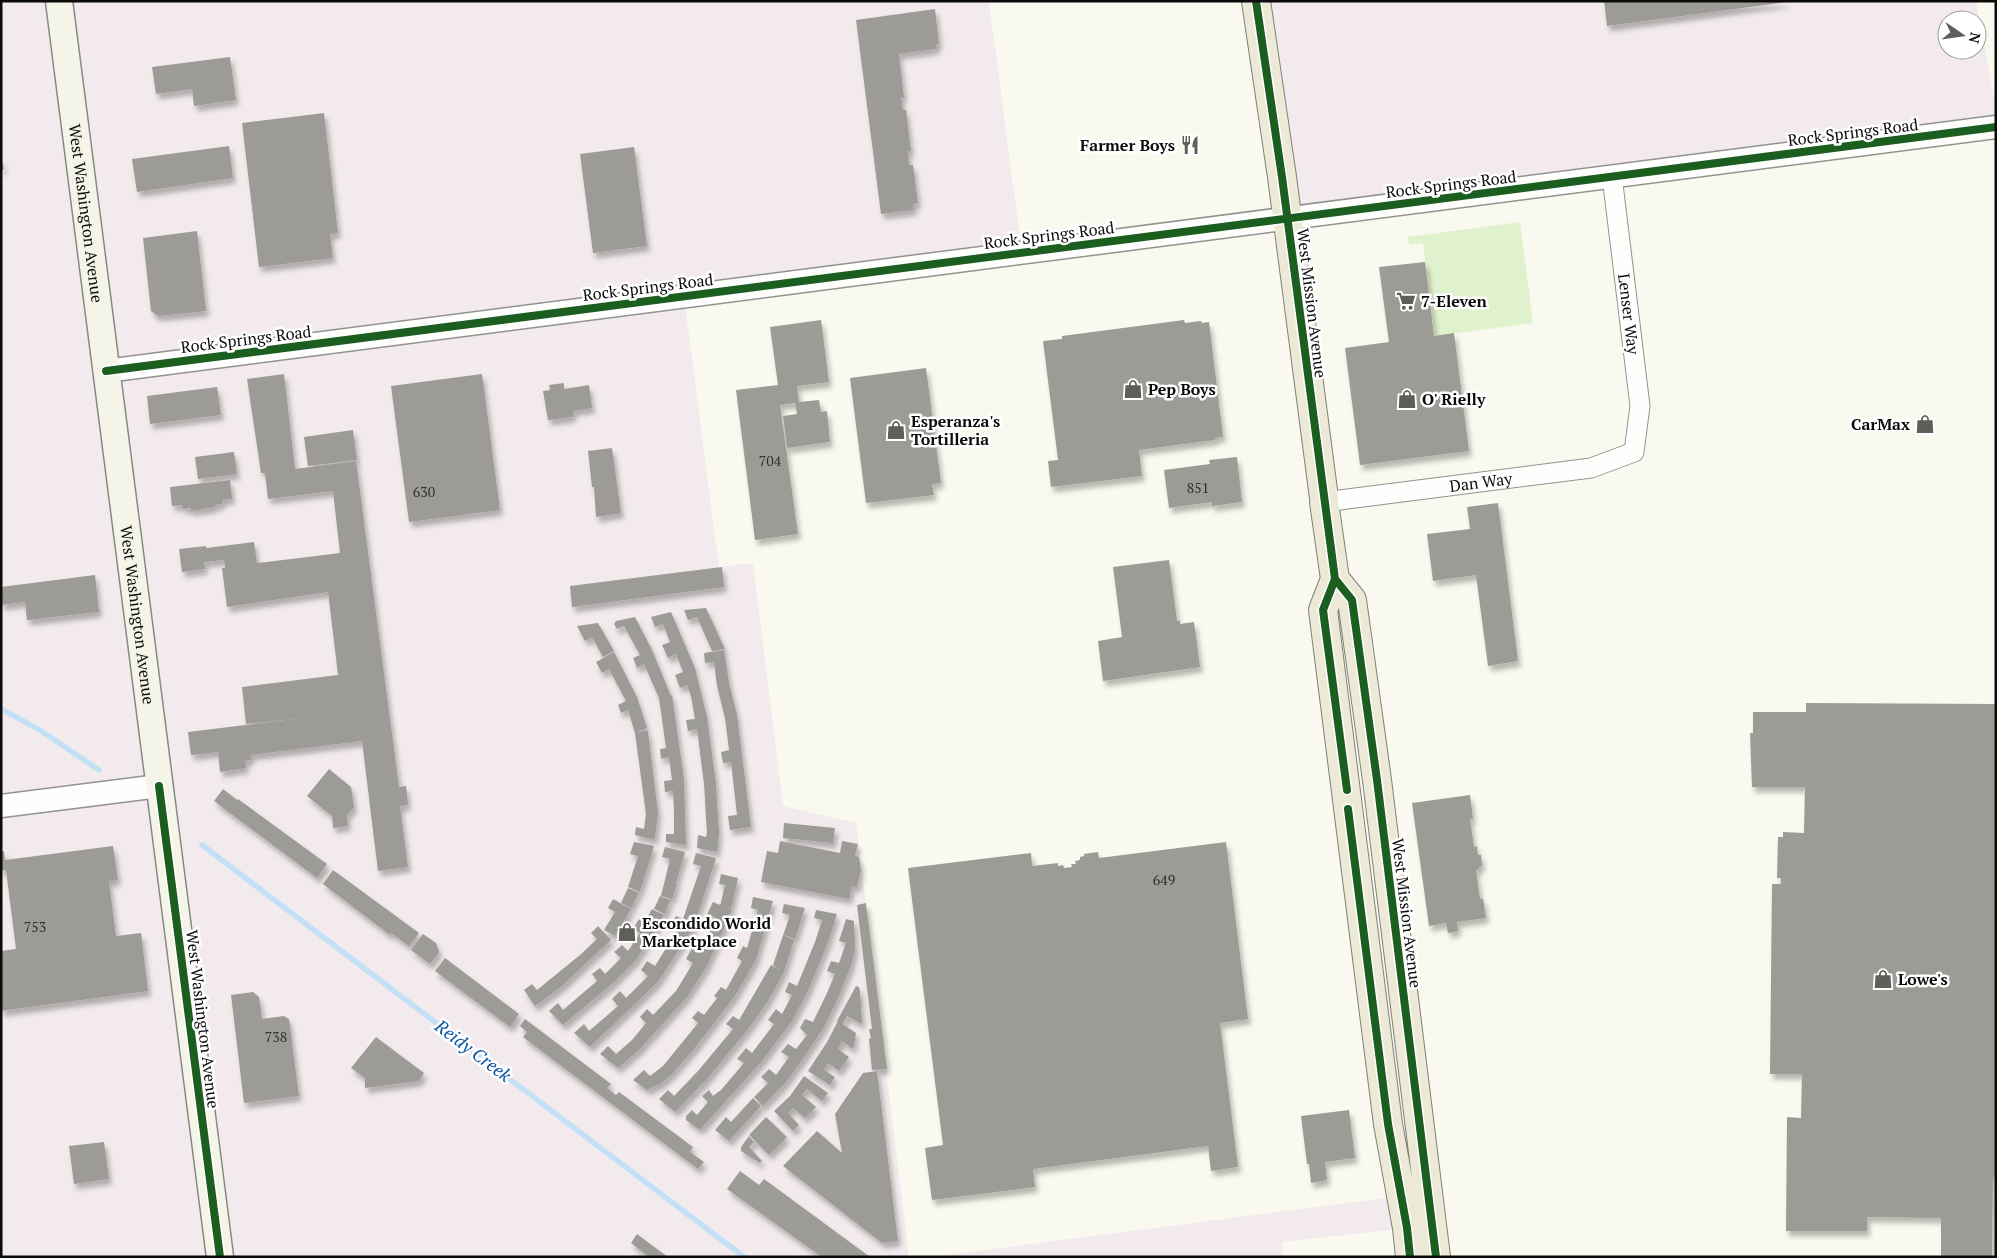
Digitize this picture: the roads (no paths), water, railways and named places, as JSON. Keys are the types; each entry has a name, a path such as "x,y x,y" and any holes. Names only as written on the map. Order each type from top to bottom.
{"main road":[{"name":"West Washington Avenue","path":"59,1 220,1257"},
{"name":"West Mission Avenue","path":"1256,1 1335,579 1323,610 1388,1124 1407,1228 1410,1257"},
{"name":"West Mission Avenue","path":"1335,579 1352,600 1377,780 1436,1257"}],"street":[{"name":"Rock Springs Road","path":"106,371 1996,127"},
{"name":"Lenser Way","path":"1612,176 1640,406 1634,452"},
{"name":"Dan Way","path":"1324,500 1591,468 1634,452"},
{"path":"1,806 159,786"}],"waterway":[{"name":"Reidy Creek","path":"1,709 38,729 99,770"},
{"name":"Reidy Creek","path":"202,845 744,1257"}],"place":[{"name":"Farmer Boys","path":"1190,145"},
{"name":"7-Eleven","path":"1406,301"},
{"name":"Pep Boys","path":"1133,389"},
{"name":"O' Rielly","path":"1407,399"},
{"name":"CarMax","path":"1925,424"},
{"name":"Esperanza's Tortilleria","path":"896,430"},
{"name":"Escondido World Marketplace","path":"627,932"},
{"name":"Lowe's","path":"1883,979"}]}
